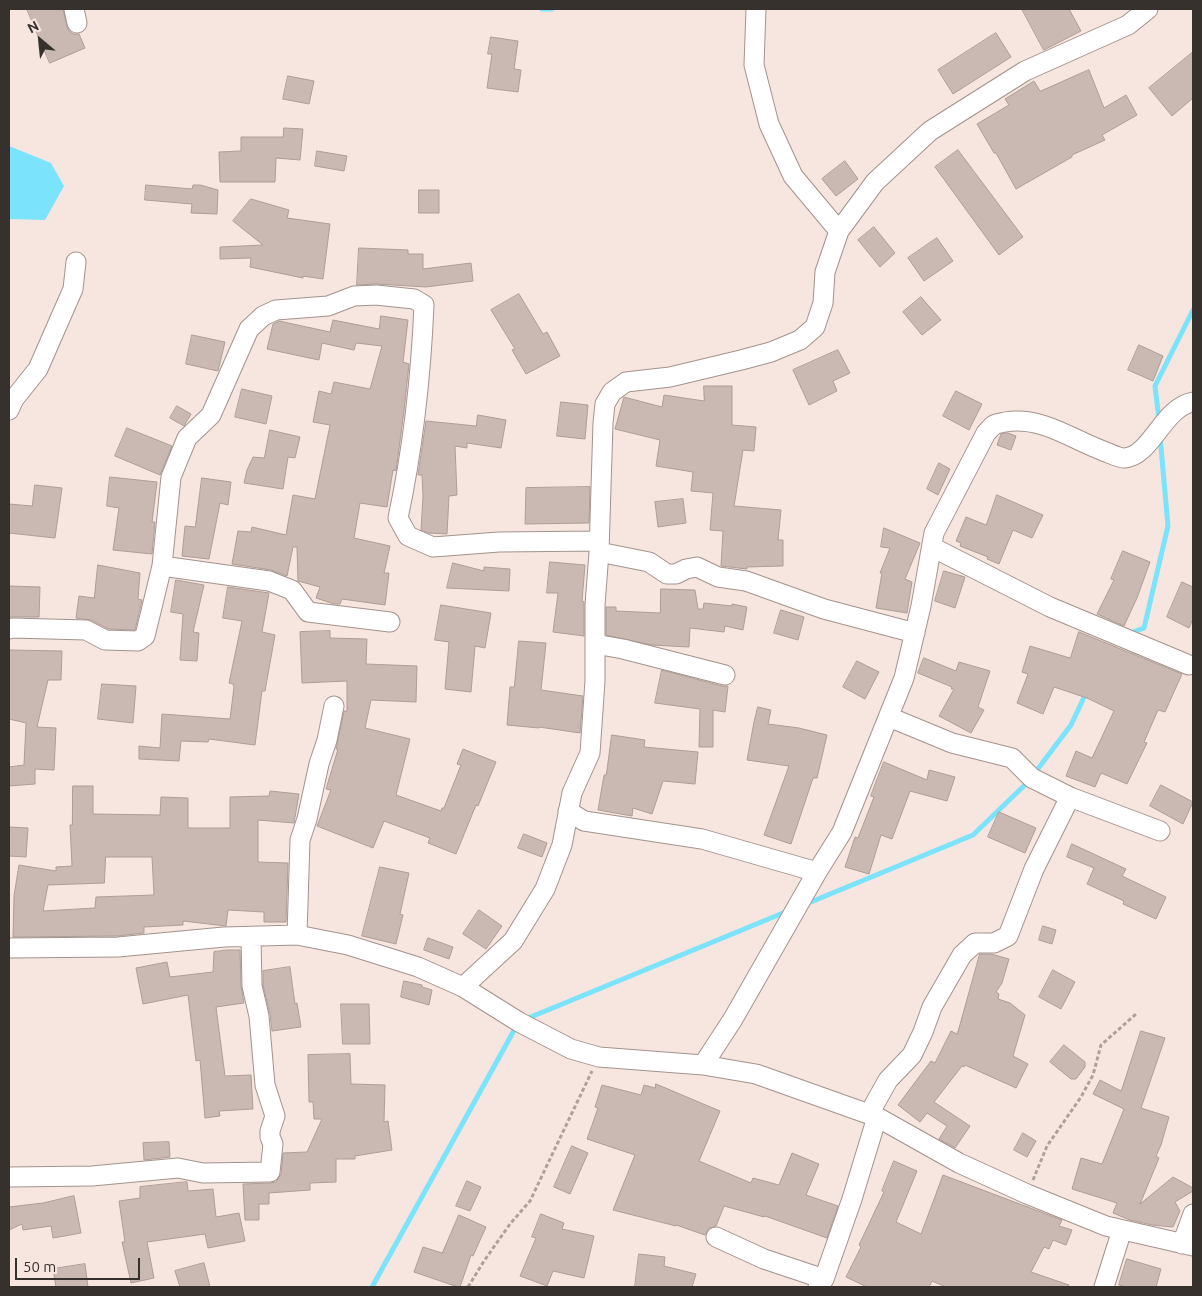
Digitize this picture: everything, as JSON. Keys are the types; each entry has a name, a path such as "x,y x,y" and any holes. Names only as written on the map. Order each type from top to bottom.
{"street":[{"path":"756,9 754,65 769,124 793,176 839,231"},
{"path":"463,987 513,941 545,889 562,845 572,793 590,753 595,681 595,606 603,423 605,404 612,392 626,382 670,377 741,360 770,352 800,340 815,327 821,311 825,272 839,231 875,182 930,131 1025,71 1128,26 1148,9"},
{"path":"9,410 14,400 38,369 73,289 76,262"},
{"path":"9,629 86,630 105,640 138,641 145,636 162,566 171,478 187,438 211,415 249,329 263,316 276,310 328,306 354,296 376,294 414,298 424,304 421,362 398,518 408,536 433,547 499,542 599,546 649,562 667,574 676,574 686,569 697,567 718,577 746,581 824,609 914,634"},
{"path":"703,1065 733,1019 842,832 904,678 934,533 986,433 995,424 1020,420 1042,424 1071,438 1124,458 1136,455 1168,417 1184,404 1193,402"},
{"path":"932,547 1050,607 1189,665"},
{"path":"162,566 269,581 292,590 308,612 390,622"},
{"path":"595,644 623,649 726,675"},
{"path":"297,935 300,840 307,819 334,706"},
{"path":"889,717 952,743 1012,758 1032,778 1070,797 1160,831"},
{"path":"716,1237 824,1284 852,1199 873,1116 888,1080 912,1055 932,1007 962,955 975,943 994,943 1008,936 1034,869 1070,797"},
{"path":"568,811 584,821 702,839 818,872"},
{"path":"9,948 118,947 224,937 297,935 348,945 418,967 463,987 518,1022 571,1049 599,1057 703,1065 756,1074 873,1116 959,1163 1027,1194 1106,1226 1188,1245 1193,1214"},
{"path":"9,1177 92,1176 178,1168 204,1173 270,1172 273,1144 270,1130 275,1116 266,1085 259,1016 252,986 251,937"},
{"path":"1104,1287 1122,1230"}],"path":[{"path":"1027,1194 1047,1146 1081,1097 1093,1075 1101,1045 1136,1014"},
{"path":"468,1287 510,1224 530,1201 599,1057"}],"water":[{"path":"9,146 51,163 64,186 45,220 9,219"}],"building":[{"path":"27,9 63,9 68,30 73,34 79,34 85,48 50,63"},
{"path":"1022,9 1069,9 1081,31 1044,50"},
{"path":"996,33 1011,57 953,94 938,70"},
{"path":"491,37 518,41 514,69 521,70 518,92 487,88 492,54 488,54"},
{"path":"1193,52 1193,98 1172,116 1149,88"},
{"path":"1089,70 1104,108 1126,95 1137,115 1102,135 1105,140 1072,155 1072,157 1016,189 977,124 1009,105 1005,99 1034,81 1040,91"},
{"path":"288,76 314,81 309,104 283,99"},
{"path":"284,128 303,129 300,160 276,158 275,182 220,182 219,152 241,151 241,137 283,137"},
{"path":"958,150 1023,237 999,255 935,167"},
{"path":"317,151 347,156 344,171 315,166"},
{"path":"845,161 858,179 836,196 822,179"},
{"path":"146,185 192,189 193,185 200,185 218,190 217,214 191,213 192,204 145,200"},
{"path":"419,190 439,190 439,213 419,213"},
{"path":"251,199 289,210 287,218 330,224 323,279 303,276 303,278 250,267 251,258 220,259 220,247 263,245 233,221"},
{"path":"874,227 895,253 880,267 858,240"},
{"path":"937,238 953,261 924,281 908,258"},
{"path":"359,248 408,250 408,254 423,254 423,269 471,263 473,281 426,287 377,284 357,285"},
{"path":"519,294 543,334 547,332 560,356 526,374 512,350 515,349 491,310"},
{"path":"921,297 941,320 922,335 903,312"},
{"path":"381,316 408,320 403,362 409,364 404,411 396,471 393,470 387,507 360,503 354,538 390,546 384,573 389,573 385,605 342,599 340,604 334,604 316,598 320,587 298,581 297,547 293,547 287,576 271,570 232,564 238,531 251,532 252,527 286,535 293,495 315,499 330,425 313,422 319,391 331,394 334,382 370,389 382,346 356,343 354,350 322,343 319,360 267,349 273,324 279,321 330,332 333,320 379,329"},
{"path":"192,335 225,342 218,371 186,364"},
{"path":"1139,345 1163,356 1153,381 1128,370"},
{"path":"838,350 850,373 833,381 837,391 809,405 793,370"},
{"path":"704,386 732,386 732,425 756,427 754,451 743,450 734,506 781,510 778,540 783,540 783,566 747,567 747,569 721,566 723,531 710,530 713,493 691,491 693,472 656,466 660,440 615,429 624,397 662,407 664,395 704,401"},
{"path":"242,389 272,396 266,424 235,417"},
{"path":"956,391 982,404 969,430 943,416"},
{"path":"561,402 588,405 585,439 557,436"},
{"path":"177,406 191,414 184,426 170,418"},
{"path":"478,415 506,420 501,448 467,443 467,448 455,446 457,495 449,496 447,534 428,533 421,530 422,475 418,475 426,421 476,426"},
{"path":"127,428 172,446 160,475 115,456"},
{"path":"270,430 300,437 295,458 288,457 283,489 244,483 253,457 264,458"},
{"path":"1008,433 1016,436 1011,450 997,445 1001,434"},
{"path":"939,463 950,469 938,495 927,489"},
{"path":"110,477 157,482 152,522 155,522 152,554 113,550 119,508 107,506"},
{"path":"202,478 231,482 228,505 220,503 209,559 182,556 185,526 195,527"},
{"path":"35,485 62,488 55,538 9,533 9,504 32,506"},
{"path":"590,487 589,523 525,524 526,488"},
{"path":"997,495 1043,515 1032,538 1013,530 999,564 987,559 988,557 960,546 961,543 956,541 966,517 986,525"},
{"path":"683,499 686,523 658,527 655,502"},
{"path":"884,528 920,543 905,579 912,582 907,613 876,608 882,573 880,573 890,548 881,547"},
{"path":"1123,551 1150,562 1137,598 1124,626 1097,614 1114,580 1111,579"},
{"path":"550,562 585,565 582,601 584,602 584,636 553,632 558,593 547,593"},
{"path":"453,563 484,571 484,567 510,569 509,591 447,588"},
{"path":"98,565 140,573 138,599 142,600 135,630 108,629 91,620 76,618 79,596 94,598"},
{"path":"944,571 965,577 955,608 935,601"},
{"path":"176,580 204,585 193,632 199,633 197,661 180,660 183,614 171,612"},
{"path":"1182,582 1193,587 1193,619 1189,628 1167,617"},
{"path":"9,586 40,587 39,617 9,617"},
{"path":"228,587 269,593 262,632 275,635 265,691 262,691 255,745 209,739 208,742 181,741 179,761 139,759 139,746 160,748 162,714 230,719 234,687 233,684 229,683 242,621 223,618"},
{"path":"661,589 695,590 698,609 703,609 704,603 732,606 732,604 747,607 743,630 725,626 724,632 690,628 689,647 651,645 606,635 606,607 616,607 616,611 660,613"},
{"path":"441,605 491,613 485,648 475,646 471,692 445,689 449,642 435,640"},
{"path":"781,610 804,617 798,640 774,633"},
{"path":"330,631 330,638 367,639 366,664 417,666 416,702 371,700 365,728 410,739 396,795 441,811 444,808 461,765 457,764 463,749 496,762 456,854 428,843 430,838 384,821 373,848 317,826 331,790 326,789 338,749 336,749 344,711 347,711 347,681 302,683 300,632"},
{"path":"1079,632 1182,674 1165,712 1158,710 1144,742 1147,743 1127,784 1101,773 1095,787 1066,776 1076,751 1092,758 1114,711 1087,698 1054,687 1043,714 1017,703 1028,674 1022,672 1030,646 1070,658"},
{"path":"519,641 546,643 541,690 583,696 580,733 507,725 510,687 514,687"},
{"path":"9,650 62,651 61,680 48,680 37,727 56,728 54,770 35,769 35,784 9,786 9,767 24,765 26,723 9,719"},
{"path":"924,658 956,671 959,662 990,671 978,707 984,710 971,733 939,716 954,689 918,673"},
{"path":"857,661 879,672 865,699 843,687"},
{"path":"662,670 728,686 725,712 713,710 713,747 699,747 700,709 655,703"},
{"path":"102,684 136,686 133,723 98,719"},
{"path":"758,707 771,710 768,724 799,728 827,735 817,778 813,778 791,844 764,835 789,766 747,760"},
{"path":"612,735 645,740 644,747 698,752 695,784 663,781 652,814 633,808 632,816 598,810"},
{"path":"884,762 927,780 929,770 955,777 947,801 910,791 892,839 881,835 869,874 845,867 855,837 858,838 874,797 871,796"},
{"path":"1161,785 1193,802 1183,824 1150,806"},
{"path":"73,786 93,786 93,814 160,815 161,797 188,798 188,828 230,828 230,797 269,796 270,791 299,794 294,823 258,820 258,862 288,863 286,922 264,922 264,912 228,910 226,926 183,921 183,925 144,927 144,933 117,936 13,937 14,896 19,865 56,871 56,867 72,866 70,825 72,825","holes":["106,857 152,857 154,895 96,897 95,908 43,911 48,885 104,883"]},
{"path":"999,812 1036,828 1025,853 988,837"},
{"path":"9,827 28,828 26,857 9,856"},
{"path":"524,834 547,843 542,857 518,848"},
{"path":"1072,844 1126,869 1122,876 1166,897 1156,919 1123,904 1124,901 1087,884 1094,868 1067,857"},
{"path":"380,867 409,873 400,914 403,915 396,944 362,936"},
{"path":"479,910 502,926 486,949 463,934"},
{"path":"1043,926 1056,930 1052,944 1039,940"},
{"path":"428,938 453,947 449,959 424,950"},
{"path":"240,950 241,986 244,1003 216,1007 225,1076 251,1075 253,1109 219,1111 220,1116 205,1118 200,1060 196,1061 188,995 143,1004 136,968 167,962 170,977 213,972 214,952"},
{"path":"980,954 991,954 1009,959 1002,983 996,992 999,994 998,999 1010,1003 1025,1015 1013,1056 1028,1064 1016,1088 965,1065 964,1067 962,1066 934,1102 970,1126 955,1148 939,1139 947,1126 927,1113 920,1122 898,1105 931,1061 935,1063 951,1031 957,1034"},
{"path":"290,967 295,1004 297,1003 301,1027 272,1031 263,985 263,971"},
{"path":"1053,970 1075,982 1061,1009 1039,997"},
{"path":"404,981 422,985 422,987 432,990 429,1005 401,997"},
{"path":"341,1004 369,1004 370,1044 343,1044"},
{"path":"1141,1031 1165,1038 1141,1108 1169,1117 1156,1156 1159,1158 1140,1204 1173,1177 1193,1188 1193,1191 1175,1202 1180,1211 1173,1227 1130,1220 1113,1213 1117,1203 1072,1189 1081,1158 1102,1164 1124,1109 1093,1094 1100,1080 1121,1091"},
{"path":"1064,1045 1085,1062 1085,1067 1076,1079 1071,1079 1050,1062"},
{"path":"350,1054 351,1084 385,1085 384,1122 388,1121 392,1150 355,1156 355,1159 336,1159 336,1182 310,1183 310,1190 269,1193 269,1204 259,1204 259,1220 245,1220 243,1184 276,1182 281,1174 283,1153 307,1152 322,1119 314,1119 313,1102 309,1102 308,1055"},
{"path":"656,1084 720,1111 699,1161 751,1183 753,1178 779,1185 792,1153 819,1164 806,1195 838,1206 827,1238 765,1216 724,1206 716,1226 709,1228 705,1235 676,1225 613,1210 635,1155 587,1139 598,1108 595,1107 602,1085 641,1095 644,1085 655,1088"},
{"path":"1023,1133 1036,1141 1027,1157 1014,1150"},
{"path":"169,1142 170,1157 144,1160 143,1143"},
{"path":"572,1146 588,1153 570,1194 554,1187"},
{"path":"894,1161 917,1171 896,1222 921,1234 943,1175 1062,1220 1059,1226 1072,1230 1066,1245 1053,1240 1049,1249 1044,1247 1031,1272 1069,1285 1068,1287 946,1287 932,1281 929,1287 867,1287 846,1277 884,1192 882,1191"},
{"path":"467,1181 481,1187 470,1211 456,1206"},
{"path":"187,1182 188,1191 213,1189 216,1217 239,1213 245,1241 208,1248 205,1234 147,1242 154,1278 131,1283 122,1242 125,1242 119,1201 140,1198 140,1187"},
{"path":"74,1196 81,1233 53,1238 51,1226 23,1230 22,1224 9,1230 9,1207 43,1203"},
{"path":"541,1214 564,1223 562,1229 594,1236 584,1278 553,1271 547,1286 520,1276 536,1238 532,1237"},
{"path":"459,1215 486,1227 473,1256 471,1255 460,1287 414,1272 423,1247 442,1253"},
{"path":"639,1254 665,1257 664,1266 696,1274 692,1287 635,1287"},
{"path":"1127,1259 1161,1269 1156,1287 1126,1287 1119,1285"},
{"path":"204,1263 210,1287 180,1287 175,1271"},
{"path":"85,1264 88,1287 56,1287 53,1269"}],"waterway":[{"path":"542,9 552,9"},
{"path":"1159,420 1155,386 1193,310"},
{"path":"1128,634 1144,628 1168,526 1160,436"},
{"path":"1034,774 1071,725 1087,691"},
{"path":"806,904 973,835 1029,781"},
{"path":"526,1019 788,911"},
{"path":"372,1287 517,1025"}]}
